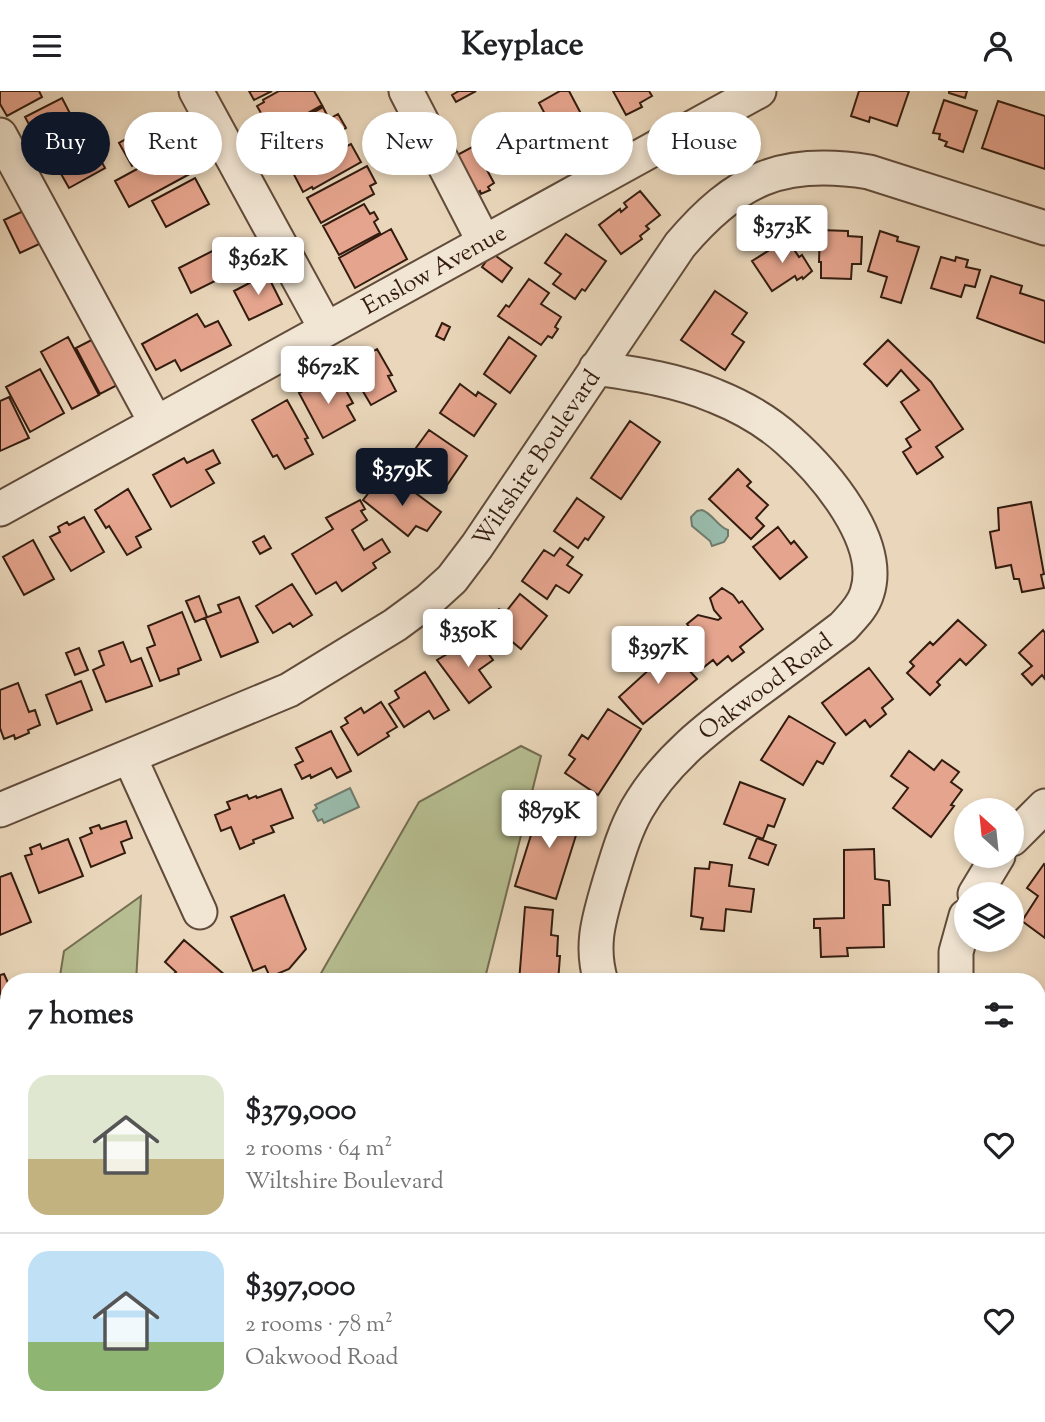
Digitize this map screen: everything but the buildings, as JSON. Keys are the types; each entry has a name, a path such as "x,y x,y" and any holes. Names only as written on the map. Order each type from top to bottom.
{"street":[{"path":"196,91 326,329"},
{"path":"406,91 484,242"},
{"name":"Enslow Avenue","path":"0,509 759,91"},
{"path":"0,135 156,423"},
{"name":"Wiltshire Boulevard","path":"0,810 289,690 385,631 429,600 452,579 477,546 680,245 705,215 731,194 786,171 828,167 869,172 1045,228"},
{"name":"Oakwood Road","path":"596,368 677,383 716,396 753,415 786,438 817,468 844,505 867,548 871,564 867,595 858,611 842,627 716,721 682,751 656,780 636,810 620,848 600,915 594,943 598,973"},
{"path":"130,758 200,912"},
{"path":"1024,827 1045,806"},
{"path":"956,952 956,973"}],"shaded area":[{"path":"702,510 728,530 724,542 712,546 710,541 692,526 691,517"},
{"path":"521,746 541,756 486,973 321,973 419,802"},
{"path":"350,788 359,807 324,823 322,819 318,821 313,811 317,808 315,805"},
{"path":"141,896 137,973 60,973 64,951"}]}
